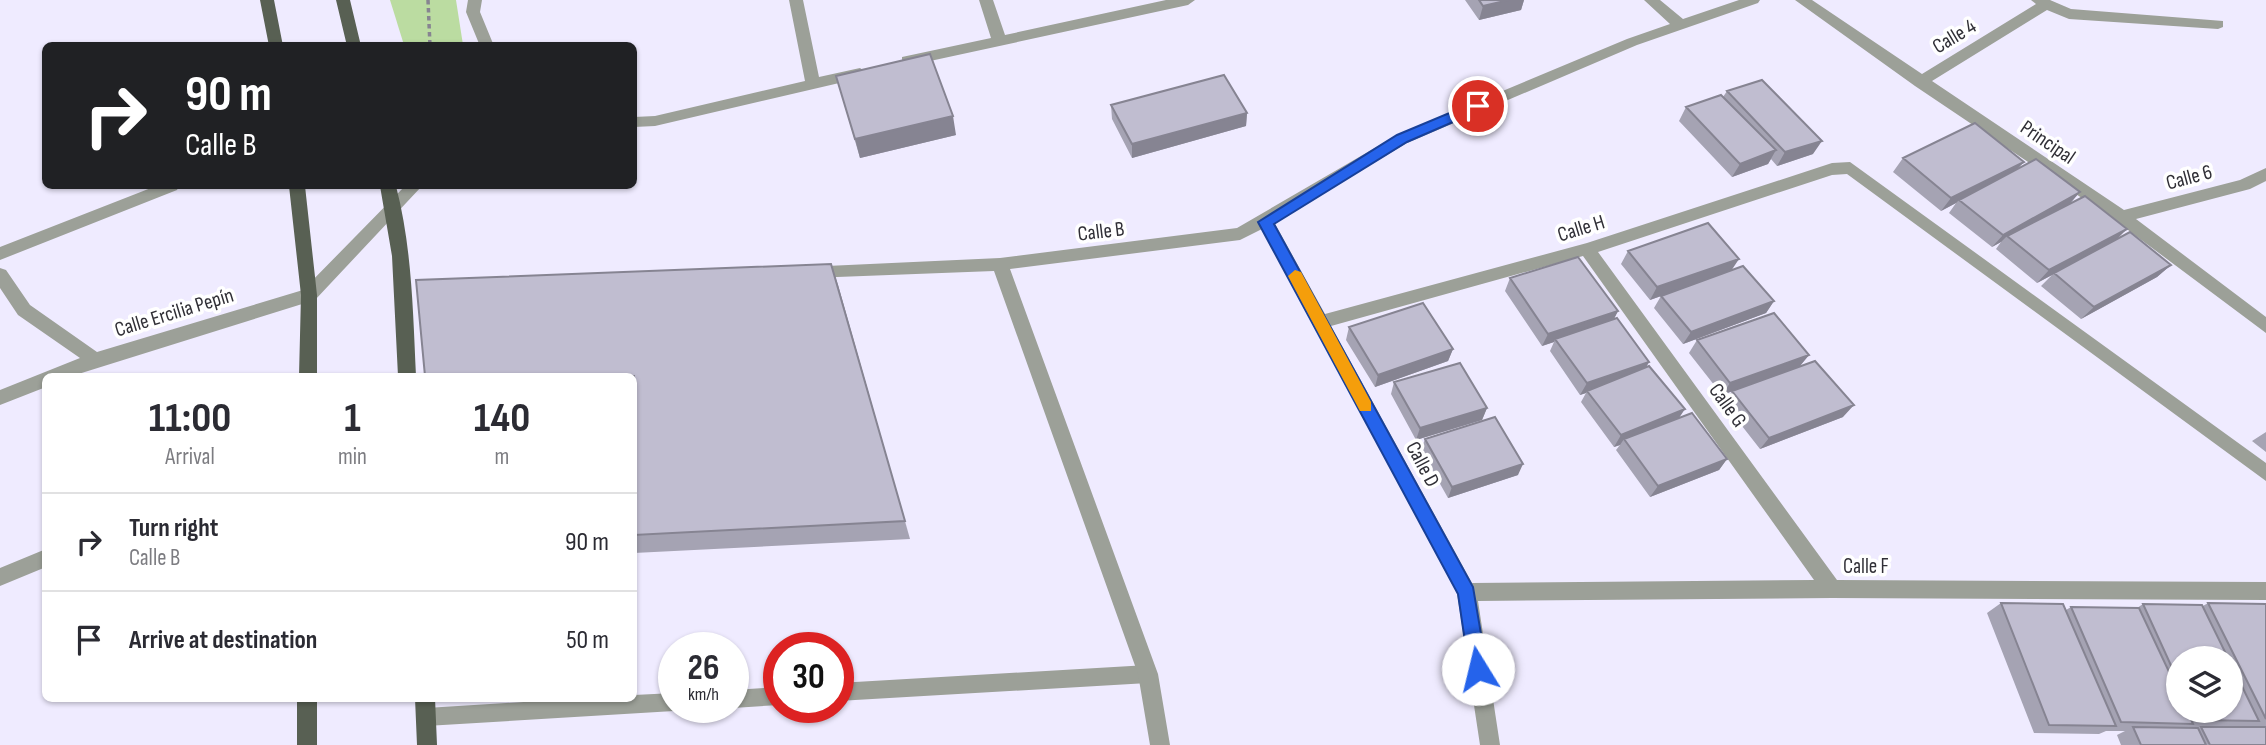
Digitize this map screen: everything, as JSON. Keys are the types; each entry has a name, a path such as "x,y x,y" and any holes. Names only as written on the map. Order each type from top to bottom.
{"main road":[{"path":"267,0 275,42"},
{"path":"343,0 353,42"},
{"path":"297,189 309,295 308,373"},
{"path":"389,189 401,286 407,373"},
{"path":"307,702 307,745"},
{"path":"426,708 427,745"}],"street":[{"path":"475,0 473,12 485,42"},
{"path":"796,0 813,84"},
{"path":"986,0 999,39"},
{"path":"637,122 655,121 999,39 1185,0"},
{"path":"1651,0 1681,25"},
{"name":"Calle B","path":"792,272 1000,264 1240,234 1266,222 1402,138 1632,42 1753,0"},
{"name":"Principal","path":"1802,0 2122,218 2266,326"},
{"path":"2042,3 2069,14 2218,24"},
{"name":"Calle 4","path":"1920,82 2042,3"},
{"name":"Calle H","path":"1320,322 1587,249 1832,169 1850,168 2266,473"},
{"name":"Calle 6","path":"2122,218 2244,184 2266,174"},
{"path":"0,254 163,189"},
{"path":"309,295 411,189"},
{"name":"Calle D","path":"1266,222 1467,592 1490,745"},
{"name":"Calle G","path":"1587,249 1832,589"},
{"path":"1000,264 1148,674 1160,745"},
{"path":"0,275 24,310 95,360"},
{"path":"401,286 425,286"},
{"name":"Calle Ercilia Pepín","path":"61,373 95,360 309,295"},
{"path":"0,398 42,381"},
{"path":"0,577 42,560"},
{"name":"Calle F","path":"1467,592 1832,589 2266,591"}],"lane":[{"path":"854,691 1148,674"},
{"path":"426,708 658,702"}],"path":[{"path":"428,0 430,42"}],"green space":[{"path":"390,0 456,0 463,42 403,42"}],"building":[{"path":"1479,0 1509,0 1483,6"},
{"path":"930,54 953,116 855,139 836,76"},
{"path":"1224,75 1247,113 1132,144 1111,105"},
{"path":"1762,80 1822,141 1785,152 1727,91"},
{"path":"1721,95 1776,150 1740,164 1686,107"},
{"path":"1975,123 2024,162 1951,198 1903,158"},
{"path":"2036,159 2080,192 2003,235 1959,200"},
{"path":"2085,196 2127,229 2049,270 2007,236"},
{"path":"1708,223 1739,259 1657,287 1628,251"},
{"path":"2130,232 2171,265 2094,307 2054,273"},
{"path":"1578,257 1618,311 1548,334 1510,278"},
{"path":"831,264 905,521 637,535 637,373 425,373 416,280"},
{"path":"1743,266 1774,301 1691,332 1661,296"},
{"path":"1423,303 1453,349 1378,375 1349,327"},
{"path":"1774,313 1809,355 1730,383 1697,340"},
{"path":"1617,318 1649,362 1587,383 1555,339"},
{"path":"1815,361 1854,405 1769,438 1732,391"},
{"path":"1460,363 1487,408 1420,428 1394,382"},
{"path":"1649,366 1685,409 1621,435 1587,391"},
{"path":"1692,413 1727,459 1658,486 1624,439"},
{"path":"1495,417 1523,464 1452,487 1425,439"},
{"path":"2001,603 2063,604 2116,726 2049,725"},
{"path":"2208,603 2266,604 2266,719 2243,673 2243,646 2230,646"},
{"path":"2143,604 2202,605 2222,646 2166,646 2166,654"},
{"path":"2071,607 2139,608 2166,665 2166,723 2193,724 2121,722"},
{"path":"2243,688 2259,721 2243,721"},
{"path":"2133,727 2198,728 2206,745 2141,745"},
{"path":"2201,727 2266,727 2266,745 2210,745"}],"slow traffic":[{"path":"1295,276 1366,406"}],"route":[{"path":"1478,106 1402,138 1266,222 1467,592 1478,669"}]}
